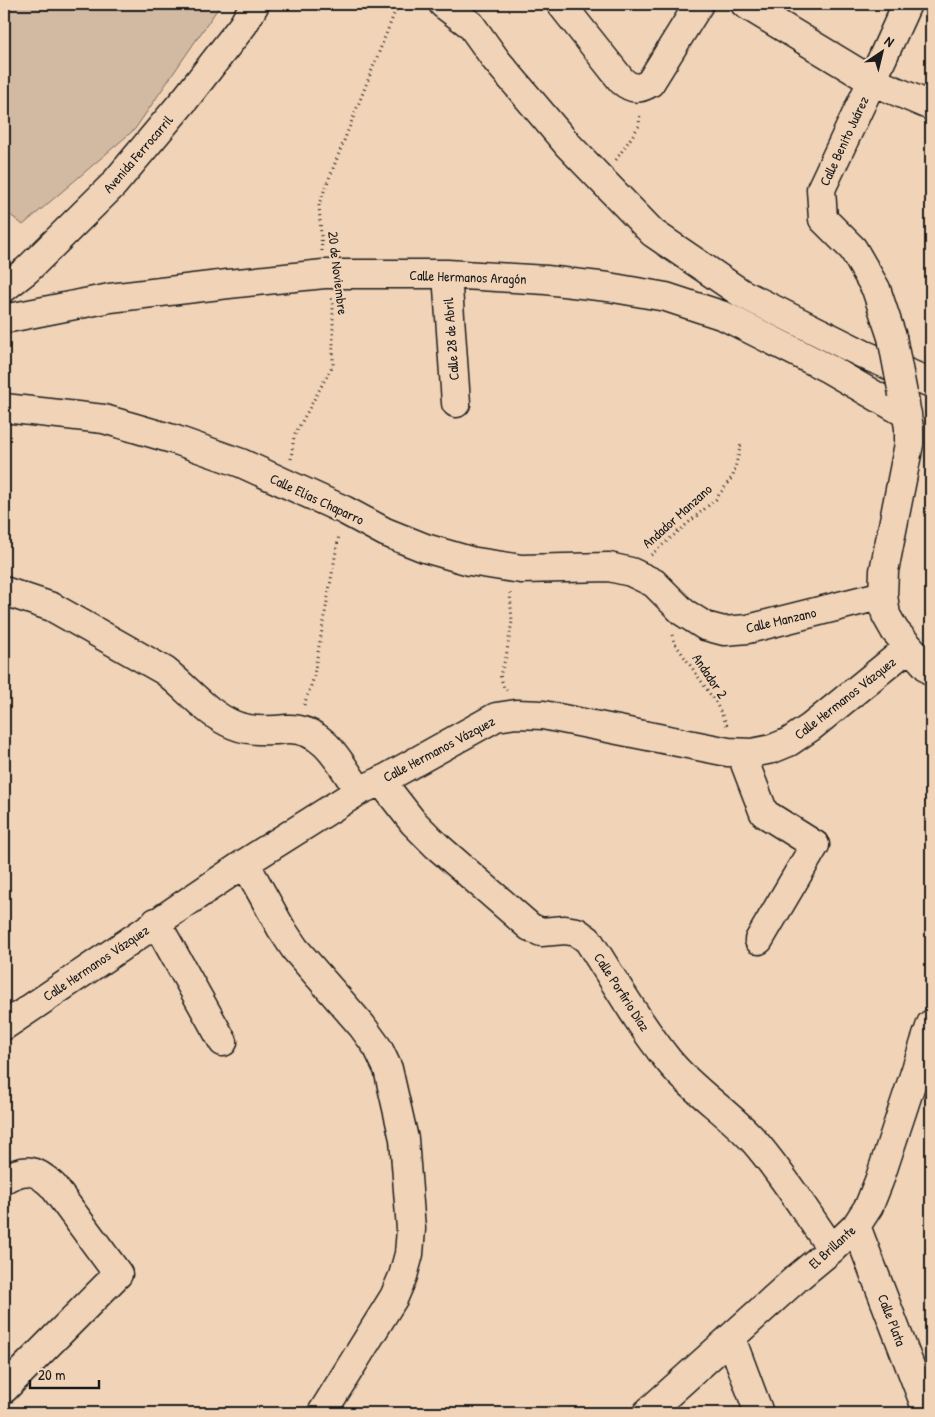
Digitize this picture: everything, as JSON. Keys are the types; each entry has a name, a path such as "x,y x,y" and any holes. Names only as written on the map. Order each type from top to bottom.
{"street":[{"name":"Avenida Ferrocarril","path":"4,288 27,270 113,185 192,91 243,25 255,4"},
{"path":"443,4 471,25 496,60 568,145 653,234 742,293 865,355 931,383"},
{"path":"561,4 622,81 630,87 641,88 650,83 699,4"},
{"path":"745,4 872,80 931,106"},
{"name":"Calle Benito Juárez","path":"908,4 821,189 823,219 853,249 876,289 892,337 905,404 909,444 884,571 882,595 886,615 895,631 931,672"},
{"name":"Calle Hermanos Aragón","path":"4,319 110,298 324,274 447,274 546,280 608,287 666,297 724,316 829,369 905,404"},
{"name":"Calle 28 de Abril","path":"447,274 456,403"},
{"name":"Calle Elías Chaparro","path":"4,408 104,419 176,440 241,463 344,510 385,532 425,548 470,561 521,569 610,567 631,572"},
{"name":"Calle Manzano","path":"631,572 654,583 683,612 705,626 724,631 748,629 882,595"},
{"path":"4,591 52,607 165,671 219,718 236,726 264,731 295,729"},
{"name":"Calle Hermanos Vázquez","path":"4,1026 245,863 370,786 496,718 516,714 543,715 728,752 752,753 772,749 789,742 811,727 908,648"},
{"name":"Calle Porfirio Díaz","path":"295,729 312,733 325,743 370,786 414,822 437,846 530,927 541,932 564,930 577,932 588,940 670,1063 692,1085 736,1122 755,1143 832,1250"},
{"path":"741,752 764,813 814,845 759,940"},
{"path":"245,863 280,928 295,949 362,1026 378,1048 388,1069 404,1139 411,1229 409,1254 403,1276 394,1297 322,1413"},
{"path":"156,922 224,1042"},
{"name":"El Brillante","path":"647,1413 797,1278 832,1250 856,1226 869,1206 879,1181 931,1024"},
{"path":"4,1179 18,1171 32,1171 42,1175 53,1186 118,1274 4,1389"},
{"name":"Calle Plata","path":"856,1226 928,1413"},
{"path":"731,1338 758,1413"}],"path":[{"name":"20 de Noviembre","path":"288,485 294,436 333,365 333,303 324,274 320,204 398,4"},
{"path":"602,181 639,126 641,88"},
{"name":"Andador Manzano","path":"631,572 716,499 734,476 741,444"},
{"path":"295,729 314,680 344,510"},
{"path":"508,567 512,621 506,656 500,675 504,688 512,693"},
{"name":"Andador 2","path":"683,612 672,632 674,642 715,701 741,752"}],"shaded area":[{"path":"4,4 221,4 135,129 23,225 4,210"}]}
